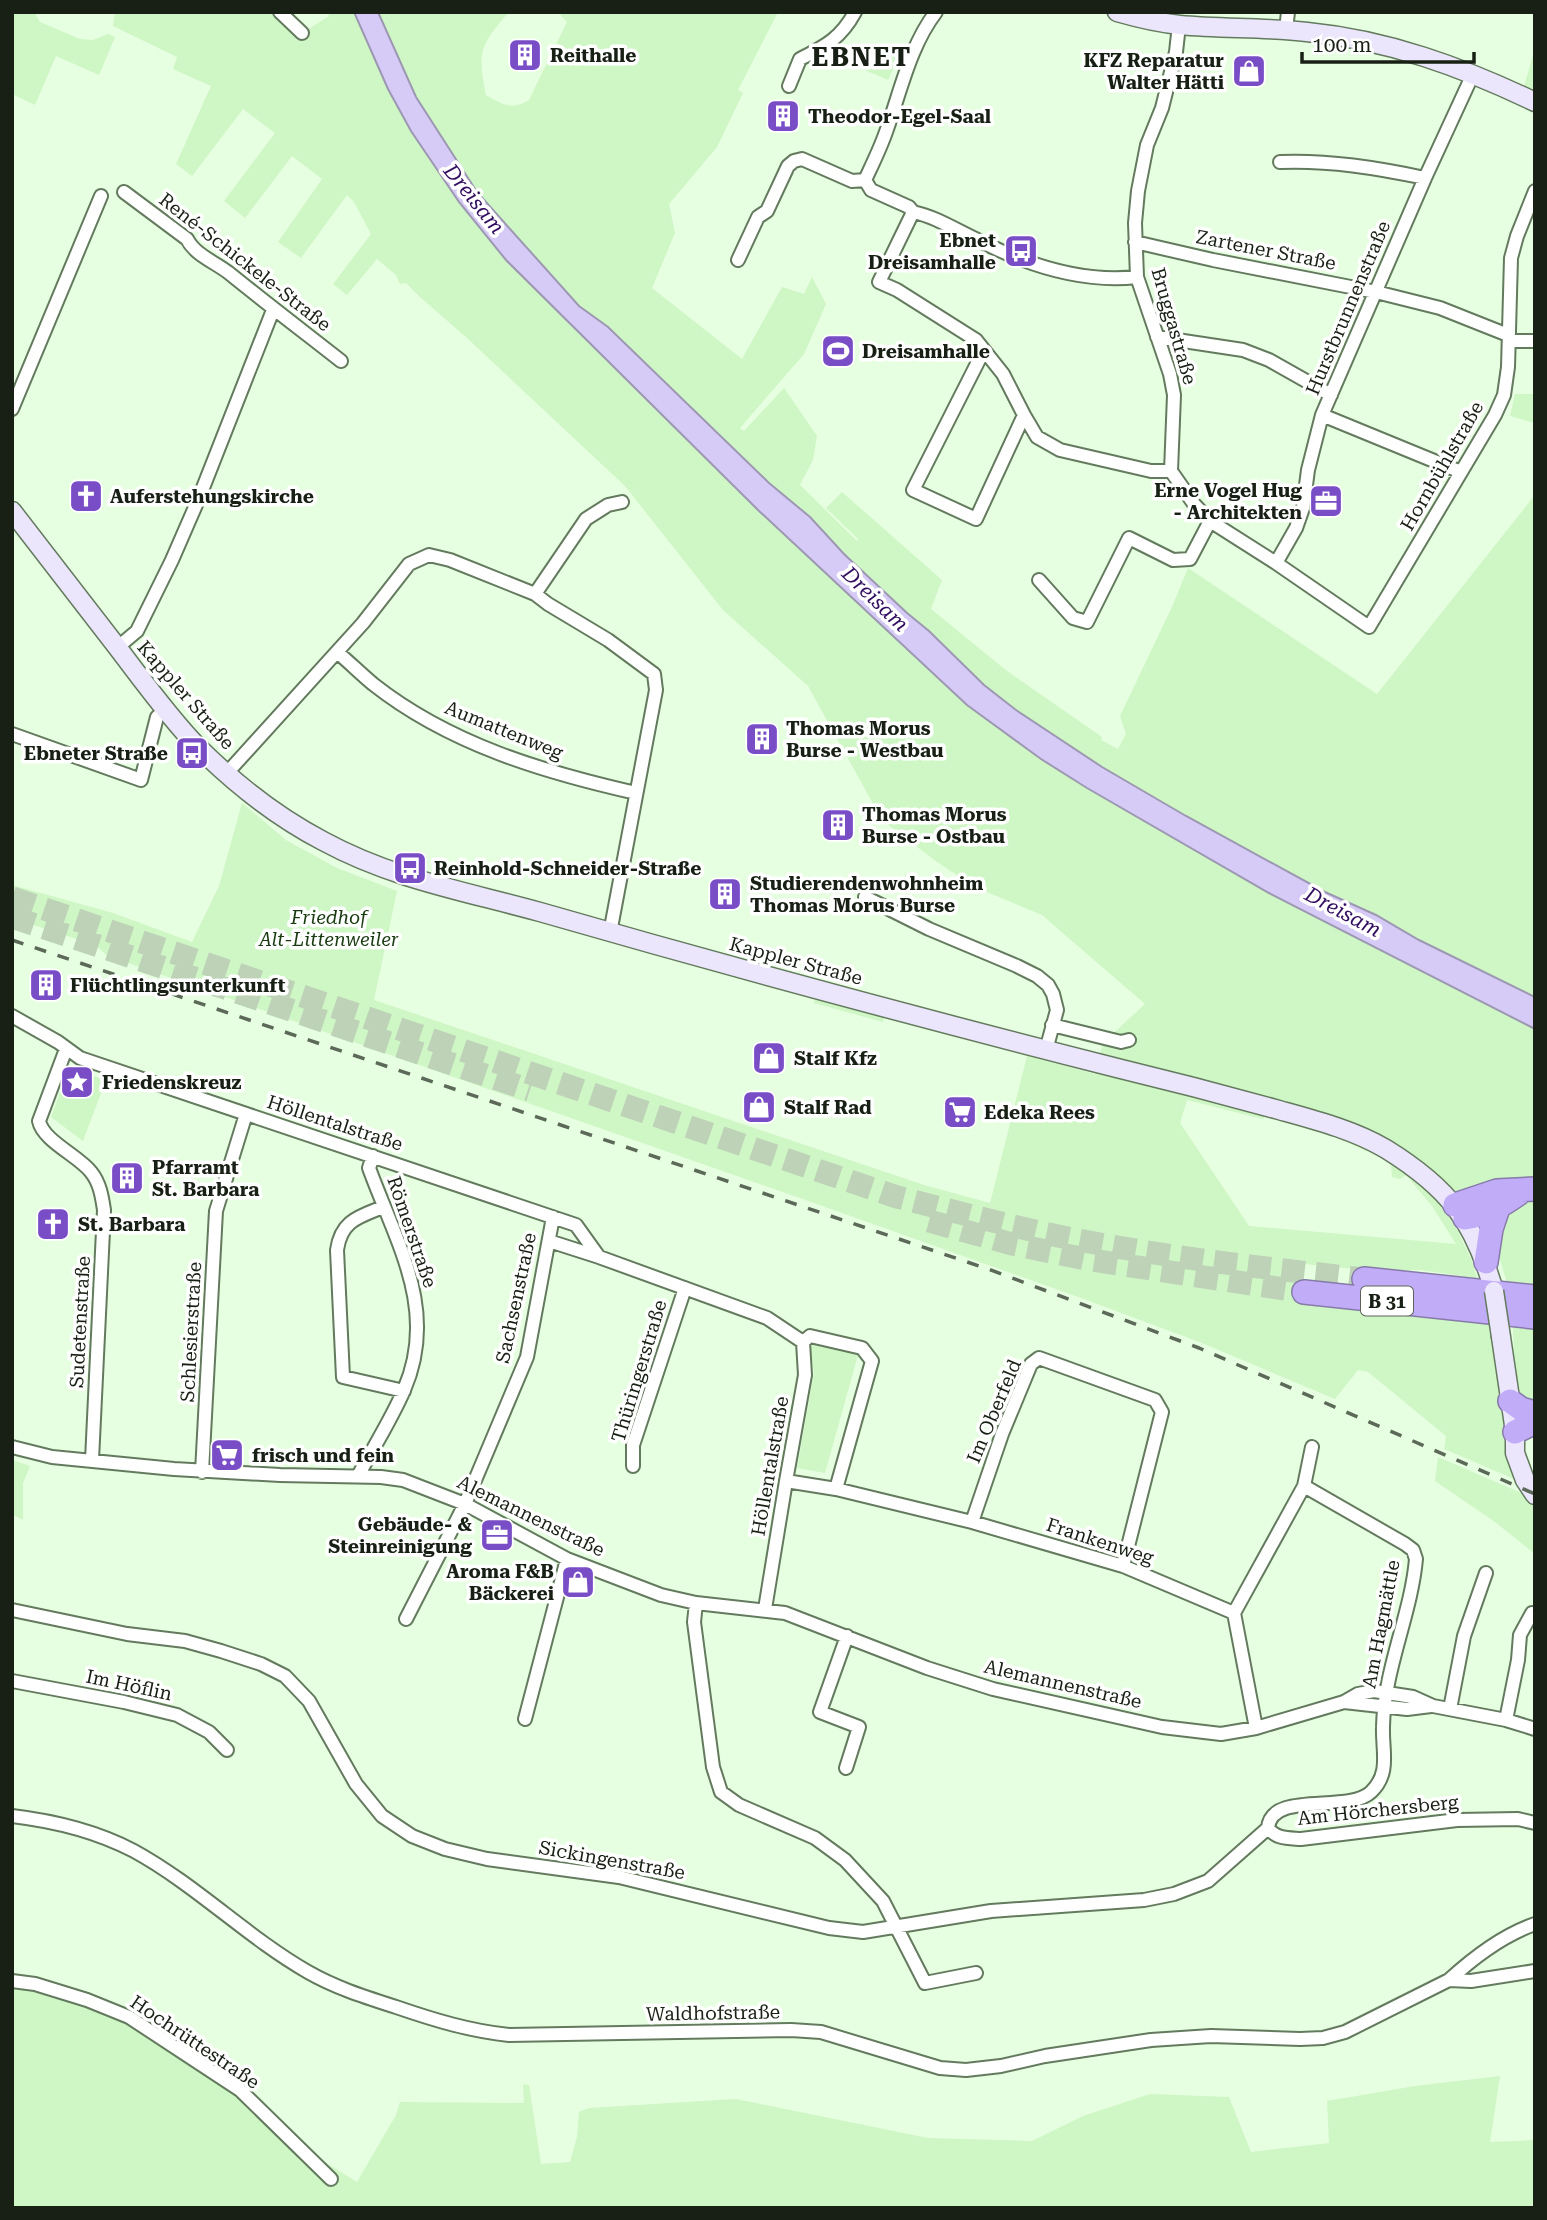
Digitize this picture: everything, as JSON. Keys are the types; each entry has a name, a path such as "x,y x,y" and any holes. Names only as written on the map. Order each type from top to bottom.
{"highway":[{"path":"1460,1212 1497,1191 1530,1190"},
{"path":"1460,1212 1478,1216 1530,1190"},
{"path":"1486,1262 1491,1229 1498,1208"},
{"name":"B 31","path":"1364,1279 1531,1296"},
{"name":"B 31","path":"1304,1292 1535,1317"},
{"path":"1510,1401 1521,1409 1535,1413"}],"street":[{"path":"280,12 302,33"},
{"path":"789,86 800,59 827,46 843,31 855,12"},
{"path":"865,180 887,130 909,65 936,12"},
{"path":"1117,12 1179,25 1287,21 1430,58 1535,102"},
{"name":"Bruggastraße","path":"1171,471 1174,395 1170,374 1137,276 1135,242 1141,174 1147,145 1162,108 1176,52 1179,25"},
{"name":"Hurstbrunnenstraße","path":"1276,563 1296,528 1303,508 1308,470 1322,415 1473,74"},
{"path":"738,260 758,217 767,211 788,166 794,161 802,159 852,181 865,180"},
{"path":"1280,162 1306,161 1377,168 1425,178"},
{"path":"865,180 872,190 909,207 913,212 925,215 988,246 1050,269 1114,280 1137,276"},
{"name":"Hornbühlstraße","path":"1276,563 1370,627 1495,415 1504,395 1508,366 1511,258 1530,215 1535,191"},
{"name":"René-Schickele-Straße","path":"124,192 187,239 192,248 227,271 341,361"},
{"path":"12,409 101,196"},
{"path":"913,212 879,282 897,290 966,333 984,350 1003,374 1037,436 1060,450 1152,471 1171,471 1194,504 1210,521 1276,563"},
{"name":"Zartener Straße","path":"1135,242 1376,292 1440,308 1508,338 1535,341"},
{"path":"118,647 136,631 172,560 274,310"},
{"path":"1157,337 1243,350 1269,360 1331,395"},
{"path":"984,350 913,490 976,519 1024,415"},
{"path":"1322,415 1461,472"},
{"path":"535,594 586,519 608,505 622,502"},
{"name":"Kappler Straße","path":"12,511 195,744 269,807 324,842 420,882 477,895 1046,1050 1181,1083 1333,1126 1381,1146 1439,1188 1460,1212 1486,1262 1498,1310 1510,1401 1528,1430 1525,1450 1535,1480"},
{"path":"1039,580 1073,618 1087,622 1129,538 1173,560 1189,559 1210,521"},
{"path":"227,773 363,623 409,564 429,555 450,560 535,594 608,640 654,674 656,690 610,933"},
{"name":"Aumattenweg","path":"337,652 375,685 456,735 550,772 636,793"},
{"path":"12,734 141,779 157,717 166,710"},
{"path":"865,897 929,929 1037,976 1048,985 1054,994 1056,1010 1046,1050"},
{"name":"Höllentalstraße","path":"12,1016 80,1058 576,1225 598,1257"},
{"path":"1052,1025 1121,1042 1129,1040"},
{"name":"Sudetenstraße","path":"66,1049 39,1121 40,1128 91,1172 98,1183 104,1210 93,1460"},
{"name":"Schlesierstraße","path":"202,1472 216,1211 246,1114"},
{"name":"Römerstraße","path":"358,1476 404,1391 417,1345 417,1306 412,1283 369,1168 373,1156"},
{"path":"383,1207 358,1217 346,1225 339,1236 337,1250 343,1377 404,1391"},
{"name":"Sachsenstraße","path":"406,1619 465,1504 527,1357 554,1217"},
{"path":"549,1241 767,1318 806,1339 862,1348 872,1361 836,1489"},
{"name":"Thüringerstraße","path":"633,1466 633,1445 685,1288"},
{"name":"Höllentalstraße","path":"765,1609 806,1375 806,1339"},
{"name":"Im Oberfeld","path":"972,1522 1002,1434 1031,1364 1040,1358 1155,1400 1162,1412 1123,1566"},
{"name":"Kappler Straße","path":"1528,1430 1515,1452 1521,1471 1535,1493"},
{"name":"Alemannenstraße","path":"12,1447 52,1457 202,1472 358,1476 403,1480 465,1504 567,1559 661,1595 696,1603 765,1609 798,1616 927,1668 993,1689 1162,1727 1195,1733 1222,1734 1256,1728 1345,1702 1386,1699 1406,1709 1433,1706 1506,1720 1535,1729"},
{"path":"1256,1728 1234,1613 1304,1486 1312,1447"},
{"name":"Frankenweg","path":"786,1480 836,1489 972,1522 1123,1566 1234,1613"},
{"name":"Am Hagmättle","path":"1304,1486 1413,1550 1416,1566 1386,1699"},
{"path":"525,1719 567,1559"},
{"path":"1450,1709 1464,1636 1486,1573"},
{"path":"696,1603 694,1622 713,1767 721,1792 739,1804 815,1838 845,1860 883,1901 925,1983 976,1973"},
{"name":"Sickingenstraße","path":"12,1610 127,1634 185,1641 261,1664 285,1676 309,1701 356,1784 382,1816 412,1836 445,1849 487,1859 619,1877 829,1928 863,1932 991,1911 1144,1900 1174,1894 1208,1881 1268,1828"},
{"path":"1506,1720 1520,1635 1532,1613"},
{"path":"846,1768 859,1727 820,1712 847,1636"},
{"name":"Im Höflin","path":"12,1681 124,1702 177,1716 209,1732 228,1749"},
{"name":"Am Hörchersberg","path":"1386,1699 1383,1727 1386,1767 1370,1794 1350,1801 1280,1809 1272,1814 1268,1828 1272,1834 1301,1839 1457,1820 1518,1819 1535,1824"},
{"name":"Waldhofstraße","path":"12,1816 42,1819 75,1828 133,1851 277,1952 342,1990 475,2031 498,2034 791,2030 821,2032 940,2068 966,2070 1151,2040 1211,2036 1323,2038 1345,2032 1449,1980"},
{"path":"1449,1980 1461,1968 1507,1936 1535,1924"},
{"path":"1449,1980 1471,1981 1535,1971"},
{"name":"Hochrüttestraße","path":"12,1981 35,1984 87,2000 129,2017 240,2090 331,2179"}],"green space":[{"path":"12,12 34,12 40,22 80,39 93,40 108,34 115,37 99,75 56,56 35,105 12,94"},
{"name":"Friedhof Alt-Littenweiler","path":"115,12 276,12 299,35 329,16 327,12 354,12 388,89 411,131 601,355 758,510 967,705 1007,734 1132,814 1269,893 1535,1029 1535,1179 1444,1203 1472,1261 1477,1278 1420,1270 1364,1270 1284,1262 1282,1279 1306,1282 1488,1324 1504,1422 1519,1481 1444,1449 1446,1436 1368,1372 1358,1370 1335,1399 1202,1343 1081,1298 108,956 95,945 12,918 12,885 113,913 192,942 219,886 242,803 286,840 337,868 397,891 374,1000 924,1185 990,1203 1027,1056 1095,1074 1103,1043 1145,1004 1042,915 977,888 937,862 882,820 808,686 723,610 625,486 406,283 400,284 396,275 377,259 347,295 333,284 371,234 354,202 347,195 301,258 278,242 322,179 292,156 245,218 224,201 275,133 243,109 192,176 176,164 211,86 173,69 177,57 113,26","holes":["1187,1100 1263,1119 1265,1115 1313,1129 1388,1161 1392,1177 1400,1179 1406,1175 1432,1206 1456,1244 1249,1226 1180,1123"]},
{"path":"378,12 509,12 487,41 483,50 482,69 486,95 512,106 529,100 567,22 558,12 778,12 738,90 743,93 717,147 669,204 675,233 652,288 742,359 782,287 804,294 812,277 826,304 804,354 740,428 744,431 784,388 817,436 813,460 800,485 857,541 826,508 842,492 942,580 931,609 1007,671 1102,737 1101,740 1118,749 1126,734 1120,716 1188,568 1377,694 1535,495 1535,997 1419,940 1376,915 1325,892 1186,816 1102,767 1016,710 984,685 608,327 579,306 477,192 416,97"},
{"path":"866,44 898,57 888,80 856,66"},
{"path":"1535,49 1535,92 1524,86"},
{"path":"1515,394 1535,394 1535,423 1510,416"},
{"path":"815,998 884,1017 883,1022 814,1003"},
{"path":"68,1070 106,1080 83,1141 51,1117"},
{"path":"1535,1197 1535,1285 1507,1283 1495,1242 1512,1206"},
{"path":"1513,1326 1535,1329 1535,1409 1521,1397 1514,1362"},
{"path":"817,1343 858,1355 825,1473 797,1468 814,1373 810,1345"},
{"path":"1438,1457 1535,1499 1535,1554 1495,1522 1435,1481"},
{"path":"12,1460 30,1466 23,1483 23,1520 12,1514"},
{"path":"12,1986 64,1996 139,2029 242,2095 315,2156 357,2182 396,2115 400,2102 524,2103 523,2084 529,2085 541,2164 570,2162 577,2137 579,2112 589,2108 736,2099 928,2138 1032,2141 1083,2116 1150,2094 1229,2097 1251,2152 1329,2143 1327,2101 1415,2086 1500,2076 1490,2142 1535,2140 1535,2208 12,2208"}],"water":[{"name":"Dreisam","path":"354,12 378,12 416,97 477,192 579,306 608,327 984,685 1016,710 1102,767 1186,816 1325,892 1376,915 1419,940 1535,997 1535,1029 1269,893 1087,788 1041,759 967,705 758,510 506,260 459,202 411,131 388,89"}],"tunnel":[{"path":"12,898 897,1197 1023,1228 1133,1250 1364,1279"},
{"path":"12,917 530,1090"},
{"path":"929,1221 1012,1244 1091,1260 1304,1292"}],"railway":[{"path":"12,940 988,1269 1199,1348 1535,1494"}],"place":[{"name":"Reithalle","path":"525,55"},
{"name":"KFZ Reparatur Walter Hätti","path":"1249,71"},
{"name":"Theodor-Egel-Saal","path":"783,116"},
{"name":"Ebnet Dreisamhalle","path":"1021,251"},
{"name":"Dreisamhalle","path":"838,351"},
{"name":"Auferstehungskirche","path":"86,496"},
{"name":"Erne Vogel Hug - Architekten","path":"1326,501"},
{"name":"Thomas Morus Burse - Westbau","path":"762,739"},
{"name":"Ebneter Straße","path":"192,753"},
{"name":"Thomas Morus Burse - Ostbau","path":"838,825"},
{"name":"Reinhold-Schneider-Straße","path":"410,868"},
{"name":"Studierendenwohnheim Thomas Morus Burse","path":"725,894"},
{"name":"Flüchtlingsunterkunft","path":"46,985"},
{"name":"Stalf Kfz","path":"769,1058"},
{"name":"Friedenskreuz","path":"77,1082"},
{"name":"Stalf Rad","path":"759,1107"},
{"name":"Edeka Rees","path":"960,1112"},
{"name":"Pfarramt St. Barbara","path":"127,1178"},
{"name":"St. Barbara","path":"53,1224"},
{"name":"frisch und fein","path":"227,1455"},
{"name":"Gebäude- & Steinreinigung","path":"497,1535"},
{"name":"Aroma F&B Bäckerei","path":"578,1582"}],"district":[{"name":"EBNET","path":"862,57"}]}
